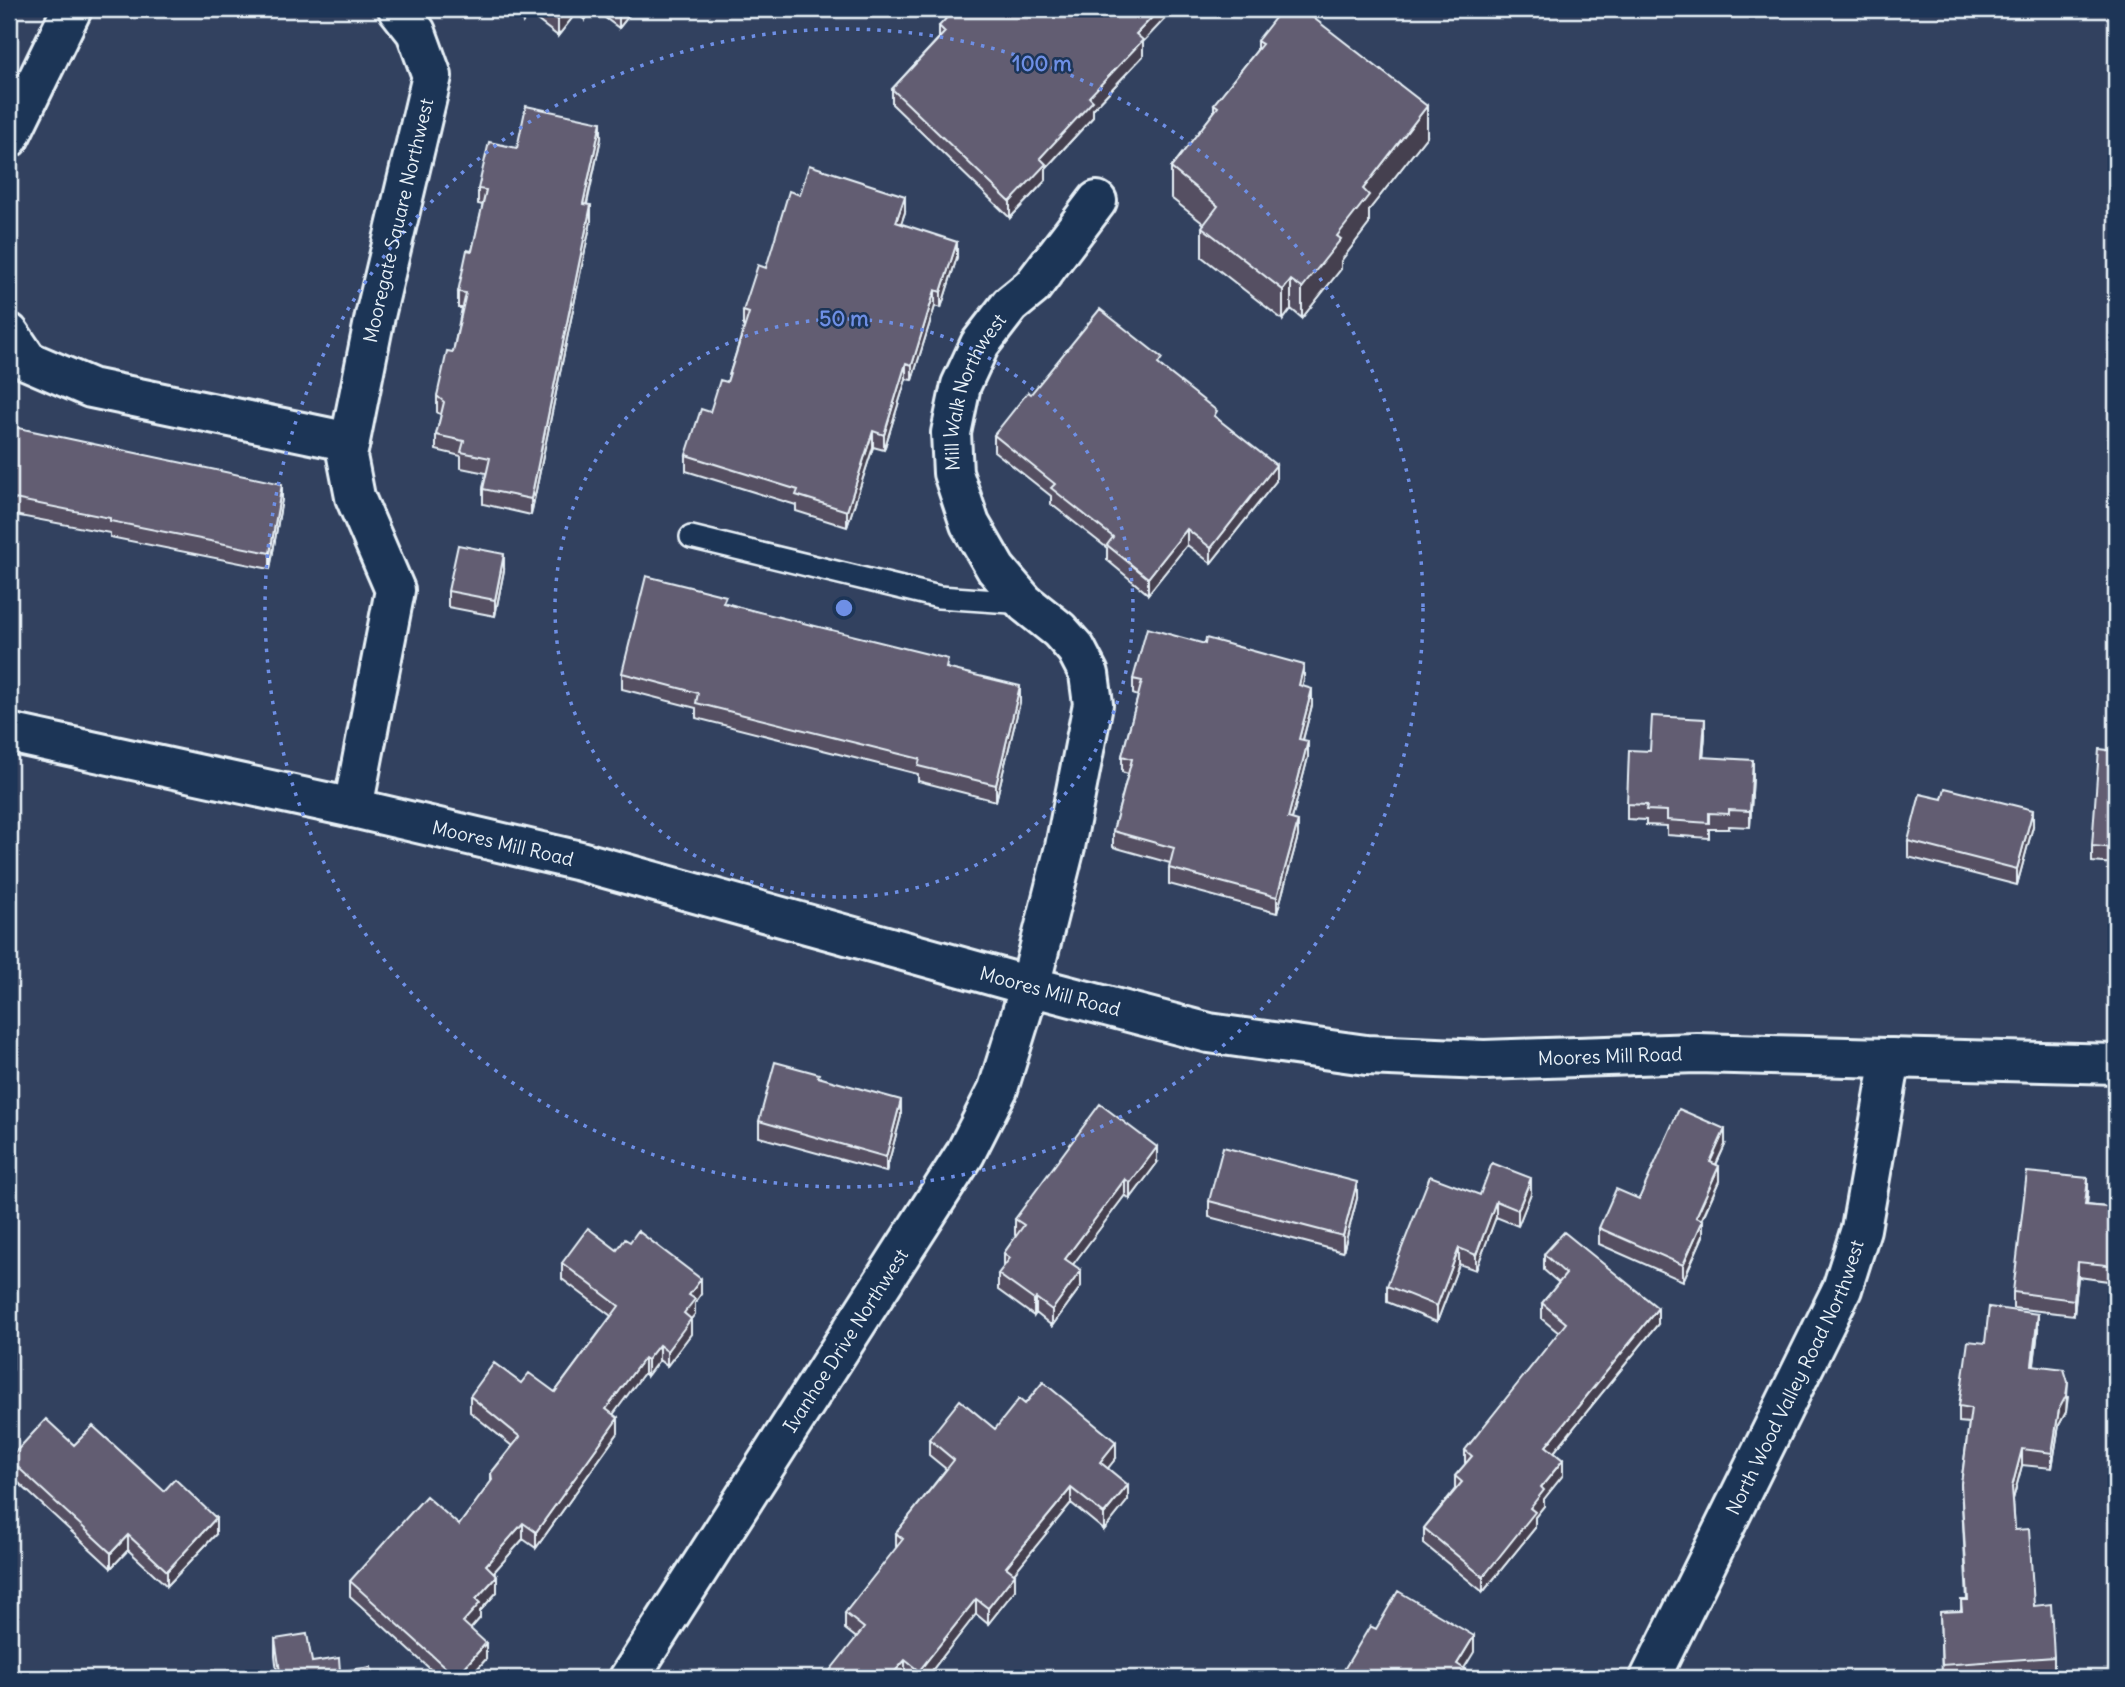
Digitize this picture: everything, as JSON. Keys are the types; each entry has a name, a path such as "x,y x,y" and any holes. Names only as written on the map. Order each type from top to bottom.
{"street":[{"path":"9,138 72,9"},
{"name":"Mooregate Square Northwest","path":"354,808 395,590 355,497 347,456 375,317 432,76 416,32 398,9"},
{"name":"Mill Walk Northwest","path":"1030,986 1065,847 1093,704 1089,674 1076,649 1059,630 1025,603 996,569 970,524 953,473 951,433 961,384 980,344 1010,305 1032,287 1097,201"},
{"path":"9,333 29,360 91,387 350,442"},
{"name":"Moores Mill Road","path":"9,733 354,808 580,861 1209,1033 1366,1055 1484,1059 1697,1053 2116,1065"},
{"name":"Ivanhoe Drive Northwest","path":"629,1678 965,1154 998,1089 1030,986"},
{"name":"North Wood Valley Road Northwest","path":"1650,1678 1842,1289 1861,1229 1891,1058"}],"lane":[{"path":"691,537 939,597 1025,603"}],"building":[{"path":"543,9 567,9 558,20"},
{"path":"955,9 1160,9 1136,34 1143,40 1089,97 1093,101 1040,158 1046,164 1010,202 892,89 945,32 939,26"},
{"path":"1282,9 1302,9 1427,106 1363,189 1369,195 1337,236 1341,239 1302,288 1291,280 1283,290 1202,227 1218,206 1171,168 1218,107 1214,104 1262,44 1257,41"},
{"path":"526,106 601,122 583,204 591,205 531,499 483,489 490,458 461,452 464,441 436,435 444,402 437,396 447,351 453,352 466,293 458,292 467,250 472,251 486,190 478,189 489,142 517,148"},
{"path":"809,165 905,196 896,222 957,242 941,292 935,290 912,365 906,363 884,435 873,431 847,511 796,495 798,490 686,455 701,409 710,412 720,380 727,382 749,313 743,311 758,265 766,268 789,191 800,195"},
{"path":"1100,309 1162,358 1158,364 1217,411 1214,416 1276,465 1211,548 1187,529 1148,578 1107,545 1113,537 1051,488 1055,484 994,435"},
{"path":"9,426 282,484 270,553 9,498"},
{"path":"458,545 504,554 495,600 448,591"},
{"path":"646,576 726,596 723,603 948,659 946,668 1020,686 996,785 918,766 920,759 696,703 698,693 622,673"},
{"path":"1147,628 1205,644 1206,638 1304,665 1299,685 1312,689 1299,739 1308,741 1288,818 1298,821 1277,897 1169,868 1174,848 1113,831 1132,759 1122,756 1142,681 1133,679"},
{"path":"1652,716 1705,719 1702,757 1753,760 1750,811 1709,813 1709,823 1667,820 1667,811 1646,810 1647,805 1627,804 1629,750 1650,751"},
{"path":"2099,749 2116,751 2116,848 2092,846"},
{"path":"1945,788 2033,810 2017,869 1908,841 1920,794 1942,799"},
{"path":"775,1062 901,1100 886,1157 759,1121"},
{"path":"1100,1104 1157,1147 1130,1183 1125,1179 1065,1259 1081,1270 1052,1310 998,1274 1010,1258 1004,1253 1024,1225 1015,1219"},
{"path":"1679,1109 1725,1129 1710,1162 1719,1166 1696,1217 1703,1220 1683,1265 1599,1228 1616,1189 1639,1199"},
{"path":"1223,1147 1357,1182 1343,1236 1209,1201"},
{"path":"1492,1163 1531,1178 1518,1210 1496,1201 1476,1255 1459,1248 1437,1306 1387,1286 1430,1176 1480,1195"},
{"path":"2027,1172 2088,1178 2085,1205 2116,1208 2116,1266 2078,1262 2074,1300 2013,1292"},
{"path":"588,1228 617,1250 625,1239 630,1242 638,1231 701,1279 689,1295 695,1299 684,1313 691,1319 667,1351 659,1345 647,1360 644,1358 606,1409 618,1418 536,1532 523,1523 486,1565 497,1576 476,1599 480,1603 463,1622 486,1643 456,1677 350,1581 426,1496 459,1525 492,1480 491,1473 520,1437 470,1396 494,1363 521,1383 529,1373 555,1392 619,1306 562,1263"},
{"path":"1564,1232 1658,1308 1546,1446 1563,1460 1541,1487 1544,1490 1530,1508 1535,1512 1483,1577 1424,1528 1462,1482 1455,1476 1472,1456 1465,1450 1566,1323 1542,1303 1566,1274 1544,1254"},
{"path":"1989,1307 2038,1314 2032,1365 2064,1369 2068,1382 2066,1396 2059,1409 2052,1453 2022,1449 2012,1487 2015,1530 2029,1529 2034,1606 2051,1604 2054,1657 1942,1665 1940,1612 1962,1611 1961,1600 1968,1600 1961,1484 1971,1408 1959,1406 1968,1341 1985,1343"},
{"path":"1043,1382 1116,1442 1100,1462 1128,1485 1104,1514 1071,1488 1006,1567 1015,1574 988,1608 976,1599 919,1671 905,1660 889,1678 824,1678 864,1628 845,1613 903,1539 896,1533 954,1460 929,1439 960,1400 995,1429 1019,1399 1025,1404"},
{"path":"46,1419 74,1445 93,1426 164,1491 175,1479 216,1518 167,1571 128,1535 111,1553 9,1459"},
{"path":"1398,1591 1474,1636 1457,1664 1468,1671 1464,1678 1339,1678 1370,1626 1376,1629"},
{"path":"307,1634 312,1662 339,1658 340,1671 371,1667 373,1678 234,1678 280,1672 275,1639"},
{"path":"1940,1674 1941,1678 1891,1678"}]}
